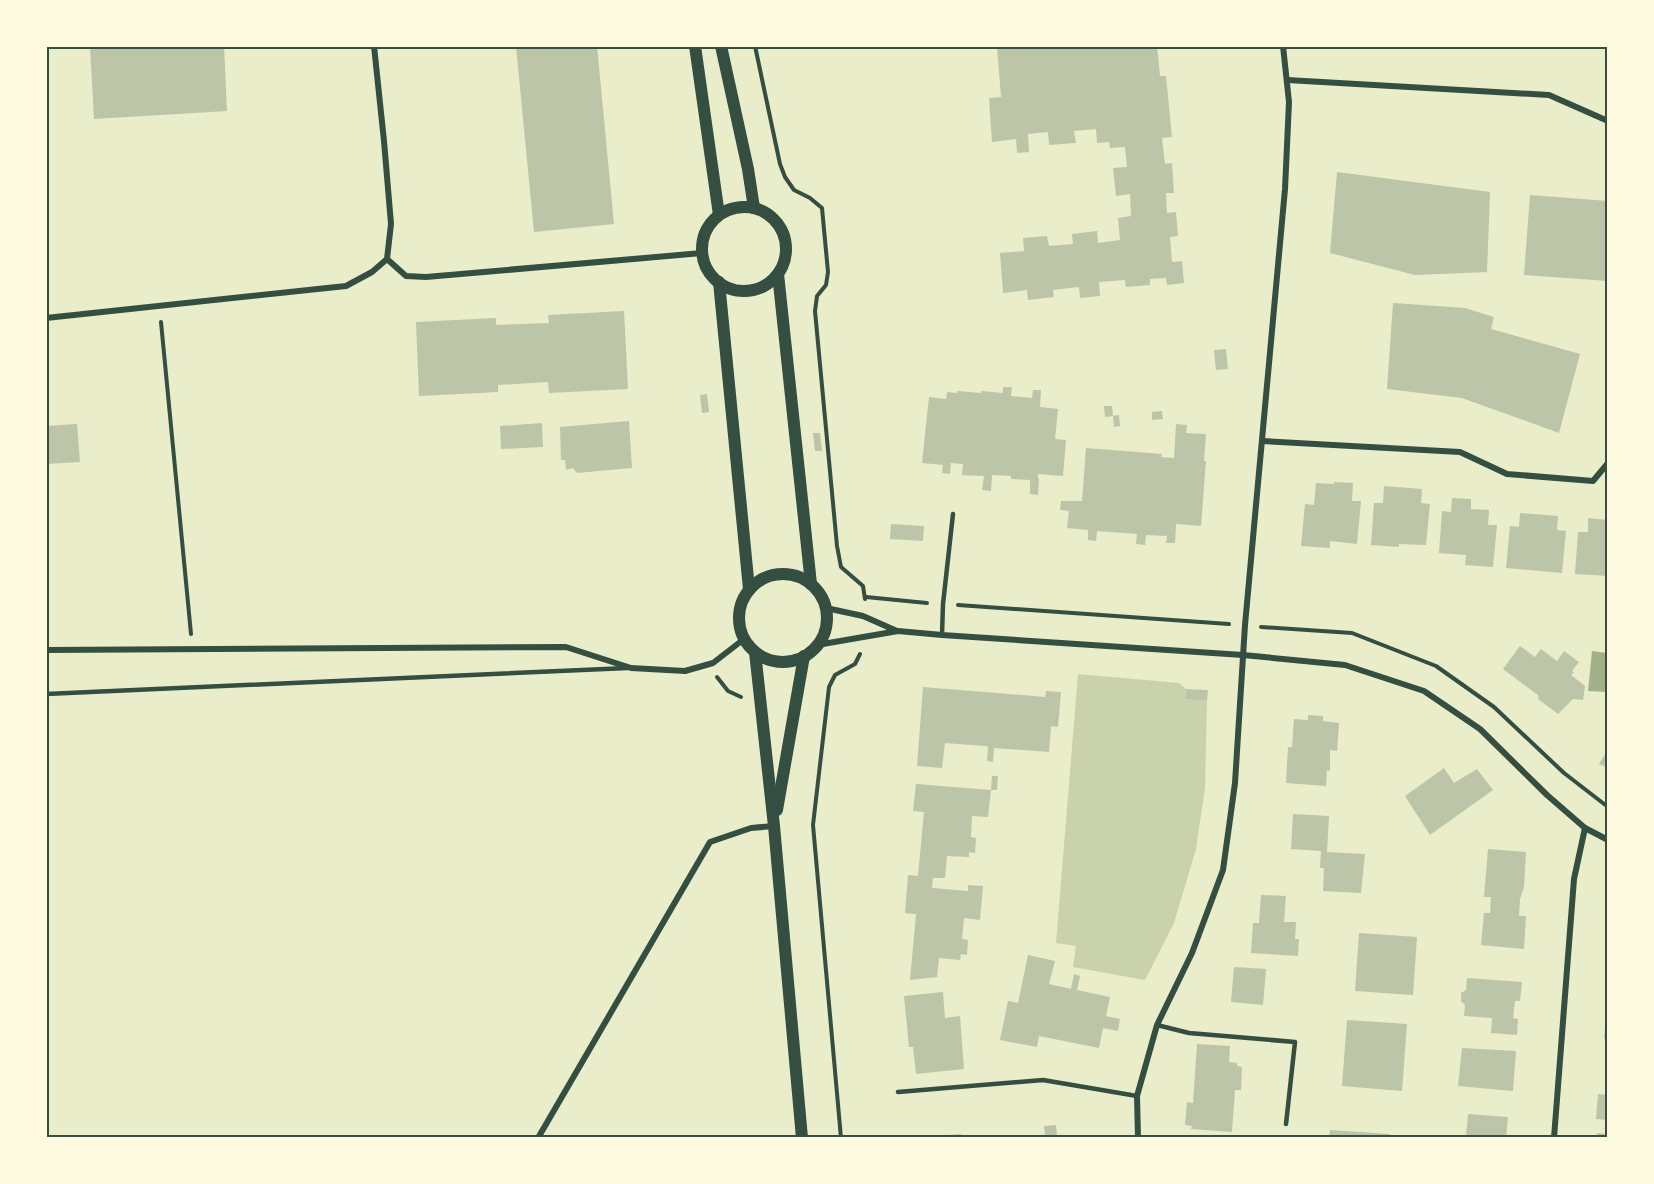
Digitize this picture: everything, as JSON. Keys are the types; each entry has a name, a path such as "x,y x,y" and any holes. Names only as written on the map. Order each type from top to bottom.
{"main road":[{"path":"695,46 719,215"},
{"path":"721,46 748,169 754,208"},
{"path":"754,208 766,213 777,223 783,234 784,262 778,274 768,283 757,289 743,291 730,288 711,274 705,264 702,243 705,232 719,215 730,209 754,208"},
{"path":"778,274 811,584"},
{"path":"719,282 749,589"},
{"path":"786,574 800,577 811,584 820,595 826,608 824,634 817,645 804,656 792,661 779,662 755,652 744,639 740,627 739,613 742,600 749,589 760,580 772,575 786,574"},
{"path":"755,652 774,826 802,1137"},
{"path":"774,826 804,656"}],"street":[{"path":"46,318 346,286 372,272 387,259 391,224 374,46"},
{"path":"1137,1137 1137,1095 1157,1025 1192,953 1223,870 1234,783 1243,655 1285,189 1289,102 1283,46"},
{"path":"1287,80 1549,95 1608,120"},
{"path":"387,259 406,276 426,277 702,253"},
{"path":"1262,441 1460,452 1507,474 1593,481 1608,463"},
{"path":"826,608 863,616 898,631"},
{"path":"817,645 898,631 1243,655 1345,665 1424,691 1480,729 1547,795 1585,828 1608,840"},
{"path":"46,650 566,646 631,668 686,671 713,663 744,639"},
{"path":"538,1137 710,842 751,828 774,826"},
{"path":"1554,1137 1574,879 1585,828"}],"lane":[{"path":"942,635 943,604 953,514"},
{"path":"46,694 631,668"},
{"path":"1157,1025 1189,1033 1295,1042 1286,1124"},
{"path":"898,1092 1043,1080 1137,1095"}],"path":[{"path":"160,305 192,650"},
{"path":"707,665 728,691 745,699"}],"shaded area":[{"path":"1592,651 1607,653 1606,692 1588,691"},
{"path":"1078,674 1179,683 1186,689 1185,699 1207,701 1205,788 1196,849 1174,923 1145,980 1073,967 1076,946 1056,943"}],"building":[{"path":"90,46 224,46 227,111 94,119"},
{"path":"516,46 597,46 614,224 534,232"},
{"path":"997,46 1157,46 1160,76 1166,76 1172,137 1162,138 1165,164 1172,163 1174,193 1166,193 1167,213 1176,212 1178,236 1170,237 1172,262 1182,261 1184,283 1167,285 1166,278 1150,279 1150,285 1126,287 1125,280 1099,282 1100,296 1080,298 1079,287 1053,290 1054,297 1028,300 1027,290 1003,293 1000,253 1024,251 1023,238 1047,236 1049,246 1073,244 1072,234 1097,231 1098,243 1120,240 1118,218 1131,216 1130,194 1116,196 1113,168 1127,167 1125,147 1110,148 1109,142 1097,143 1096,129 1074,131 1076,143 1049,145 1048,132 1028,134 1029,152 1017,153 1016,139 992,142 989,98 1001,97"},
{"path":"1337,172 1490,192 1487,272 1415,275 1330,253"},
{"path":"1530,195 1608,201 1608,281 1524,275"},
{"path":"1393,303 1465,308 1494,317 1491,329 1580,354 1559,433 1462,398 1387,389"},
{"path":"624,311 628,389 549,393 548,382 498,385 498,392 419,396 416,322 496,318 496,325 549,323 548,315"},
{"path":"1226,349 1228,369 1216,370 1214,350"},
{"path":"1003,387 1012,387 1011,396 1032,398 1033,390 1041,390 1040,407 1058,409 1055,439 1066,440 1063,476 1038,474 1038,495 1030,494 1030,480 992,475 991,491 982,490 984,476 962,475 963,464 951,463 950,474 942,473 943,465 922,463 929,397 946,399 947,392 957,393 957,391 1003,393"},
{"path":"707,394 709,412 702,413 700,395"},
{"path":"1104,406 1112,406 1113,416 1105,417"},
{"path":"1162,411 1163,419 1152,420 1152,412"},
{"path":"1119,415 1120,426 1114,427 1113,416"},
{"path":"629,421 632,468 577,473 573,468 566,470 565,460 561,460 560,427"},
{"path":"542,423 543,447 501,449 500,426"},
{"path":"77,424 80,462 46,464 46,426"},
{"path":"1176,424 1187,425 1186,433 1206,434 1201,526 1176,524 1175,543 1166,543 1167,536 1146,535 1145,545 1136,544 1137,534 1097,531 1096,541 1088,540 1088,530 1067,528 1069,511 1060,510 1061,501 1082,501 1086,448 1162,454 1161,457 1174,458"},
{"path":"813,433 820,433 822,451 815,451"},
{"path":"1334,482 1353,483 1352,501 1361,501 1357,544 1330,541 1330,548 1301,546 1305,504 1314,505 1316,483 1334,484"},
{"path":"1384,486 1422,489 1421,503 1430,504 1426,545 1399,544 1399,547 1371,545 1374,503 1383,503"},
{"path":"1452,498 1471,499 1471,509 1489,510 1488,525 1497,525 1493,567 1465,565 1466,555 1439,553 1442,511 1451,512"},
{"path":"1520,513 1558,516 1557,530 1566,531 1562,573 1506,568 1510,526 1519,527"},
{"path":"1588,518 1608,520 1608,576 1575,574 1578,532 1588,532"},
{"path":"891,524 924,526 923,541 890,539"},
{"path":"1520,646 1535,657 1541,649 1557,661 1564,651 1579,662 1571,675 1585,686 1583,700 1573,699 1558,714 1538,699 1539,696 1503,669"},
{"path":"923,687 1045,697 1046,691 1061,692 1058,727 1051,726 1049,752 994,748 993,762 987,761 988,747 945,743 942,768 917,766"},
{"path":"1186,689 1208,690 1207,701 1185,699"},
{"path":"1308,715 1323,716 1323,721 1339,723 1337,751 1330,750 1330,771 1327,770 1326,786 1286,783 1288,747 1292,747 1294,719 1308,720"},
{"path":"1608,749 1608,768 1599,764"},
{"path":"1444,768 1454,783 1477,769 1493,790 1430,835 1405,796"},
{"path":"992,776 998,776 997,790 991,790"},
{"path":"916,784 991,790 988,817 972,816 971,837 976,838 975,853 969,852 969,857 947,856 945,878 933,878 932,888 968,891 968,885 983,886 980,920 964,918 962,939 968,940 967,955 961,954 960,960 939,958 937,977 910,980 916,914 905,913 908,875 918,876 924,812 913,811"},
{"path":"1293,814 1329,816 1327,852 1365,854 1361,893 1323,891 1324,868 1320,868 1321,851 1291,849"},
{"path":"1488,849 1526,852 1524,887 1520,899 1519,916 1526,916 1524,949 1481,945 1484,913 1490,913 1491,897 1484,897"},
{"path":"1261,895 1286,896 1284,922 1296,922 1295,939 1299,939 1298,956 1251,953 1253,923 1259,923"},
{"path":"1359,933 1417,937 1413,995 1355,991"},
{"path":"1028,955 1055,961 1049,984 1071,989 1074,974 1080,976 1077,990 1110,997 1106,1016 1120,1019 1118,1031 1103,1028 1099,1048 1039,1036 1037,1047 1000,1040 1008,1001 1018,1003"},
{"path":"1234,967 1266,969 1263,1005 1231,1002"},
{"path":"1467,978 1522,982 1520,1001 1515,1001 1513,1018 1518,1019 1517,1035 1491,1033 1492,1018 1464,1016 1465,1005 1461,1001 1461,993 1466,990"},
{"path":"943,992 945,1018 960,1016 964,1069 916,1074 913,1047 909,1047 904,996"},
{"path":"1606,1015 1608,1015 1608,1040 1604,1039"},
{"path":"1347,1020 1407,1024 1402,1091 1342,1086"},
{"path":"1197,1044 1230,1046 1229,1062 1237,1063 1237,1066 1242,1067 1241,1090 1235,1090 1232,1132 1191,1129 1192,1126 1185,1125 1187,1102 1193,1103"},
{"path":"1462,1048 1516,1051 1513,1091 1458,1086"},
{"path":"1598,1094 1608,1095 1608,1120 1596,1119"},
{"path":"1468,1114 1508,1117 1506,1137 1466,1137"},
{"path":"1056,1125 1057,1137 1045,1137 1044,1126"},
{"path":"1330,1130 1390,1134 1390,1137 1329,1137"},
{"path":"1597,1133 1608,1134 1608,1137 1597,1137"},
{"path":"961,1134 962,1137 950,1137 949,1135"}]}
